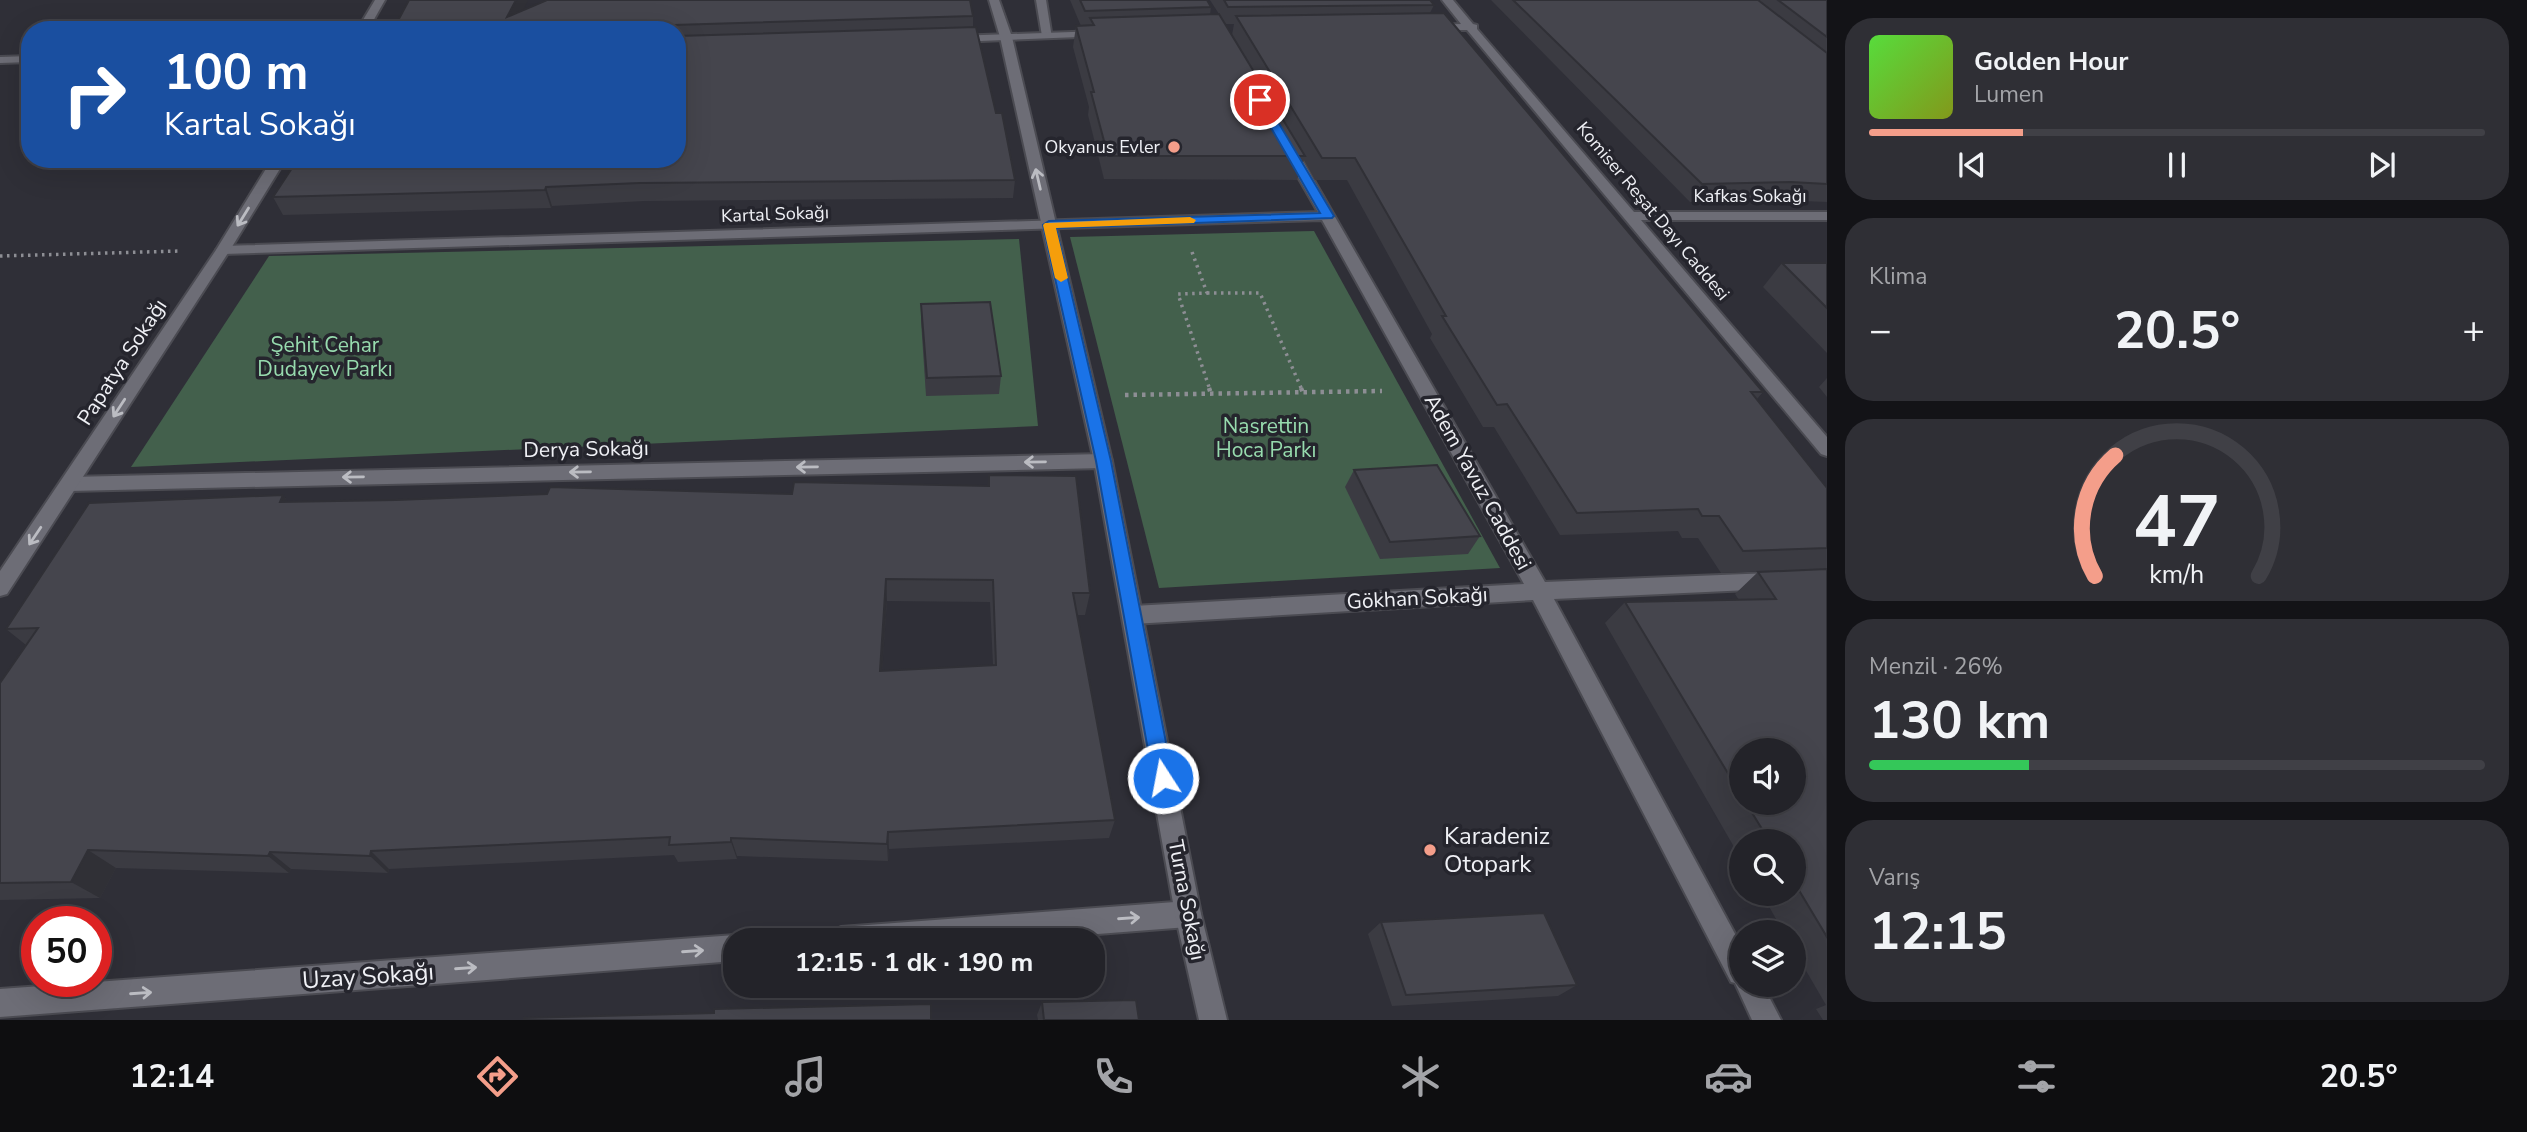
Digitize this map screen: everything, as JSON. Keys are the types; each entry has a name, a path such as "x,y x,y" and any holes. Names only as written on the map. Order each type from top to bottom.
{"street":[{"path":"367,21 380,0"},
{"name":"Turna Sokağı","path":"995,0 1006,37 1089,395 1188,914 1213,1020"},
{"path":"1041,0 1048,36"},
{"name":"Komiser Reşat Dayı Caddesi","path":"1447,0 1473,27 1827,449"},
{"path":"1419,28 1473,27"},
{"path":"937,39 1114,34"},
{"path":"0,60 21,59"},
{"name":"Adem Yavuz Caddesi","path":"1280,135 1539,591 1729,949"},
{"name":"Papatya Sokağı","path":"0,588 223,250 273,168"},
{"name":"Kartal Sokağı","path":"223,250 1328,216"},
{"name":"Kafkas Sokağı","path":"1632,216 1827,216"},
{"name":"Derya Sokağı","path":"70,484 1103,461"},
{"name":"Gökhan Sokağı","path":"1133,615 1539,591 1786,581"},
{"path":"1001,928 1188,914"},
{"name":"Uzay Sokağı","path":"0,1003 723,949"},
{"path":"1755,997 1767,1020"}],"path":[{"path":"1180,221 1207,293"},
{"path":"0,256 223,250"},
{"path":"1211,394 1178,294 1260,292 1303,393"},
{"path":"1089,395 1426,391"}],"green space":[{"name":"Nasrettin Hoca Parkı","path":"1314,231 1500,568 1159,588 1070,237"},
{"name":"Şehit Cehar Dudayev Parkı","path":"1019,239 1038,426 131,467 269,256"}],"building":[{"path":"409,0 516,0 507,17 547,0 970,0 973,16 686,25 686,21 398,21"},
{"path":"1080,0 1207,0 1211,7 1085,11"},
{"path":"1224,0 1430,0 1434,5 1228,7"},
{"path":"1513,0 1758,0 1827,53 1827,184 1702,184"},
{"path":"1778,0 1827,0 1827,37"},
{"path":"1444,13 1763,392 1751,392 1827,488 1827,548 1743,551 1719,516 1702,516 1698,509 1577,513 1507,404 1497,405 1442,316 1446,316 1355,158 1322,158 1236,16"},
{"path":"1219,14 1305,156 1108,156 1076,26 1094,25 1090,18"},
{"path":"976,27 996,113 1002,113 1015,180 640,183 546,187 545,190 273,197 292,168 686,168 686,36"},
{"path":"1782,263 1827,263 1827,308"},
{"path":"990,302 1001,376 927,378 921,304"},
{"path":"1437,465 1480,536 1390,542 1354,470"},
{"path":"989,475 1076,476 1090,593 1073,593 1115,820 888,832 887,844 731,838 731,842 669,845 670,837 371,851 370,856 270,852 268,856 88,850 71,882 0,883 0,683 38,628 6,629 89,503 283,495 280,502 396,500 547,494 550,487 792,494 794,482 989,486","holes":["886,579 993,580 996,665 880,671"]},
{"path":"1827,569 1827,937 1806,902 1806,829 1762,829 1753,815 1806,815 1806,738 1729,738 1729,775 1625,602 1776,599 1758,572"},
{"path":"1544,913 1577,985 1406,995 1381,922"},
{"path":"1136,1000 1139,1020 1044,1020 1042,1002"},
{"path":"931,1004 931,1020 524,1020 714,1013 714,1009"}],"slow traffic":[{"path":"1061,278 1049,225 1190,220"}],"place":[{"name":"Okyanus Evler","path":"1174,147"},
{"name":"Karadeniz Otopark","path":"1430,850"}],"route":[{"path":"1163,778 1103,461 1049,225 1328,216 1260,100"}]}
